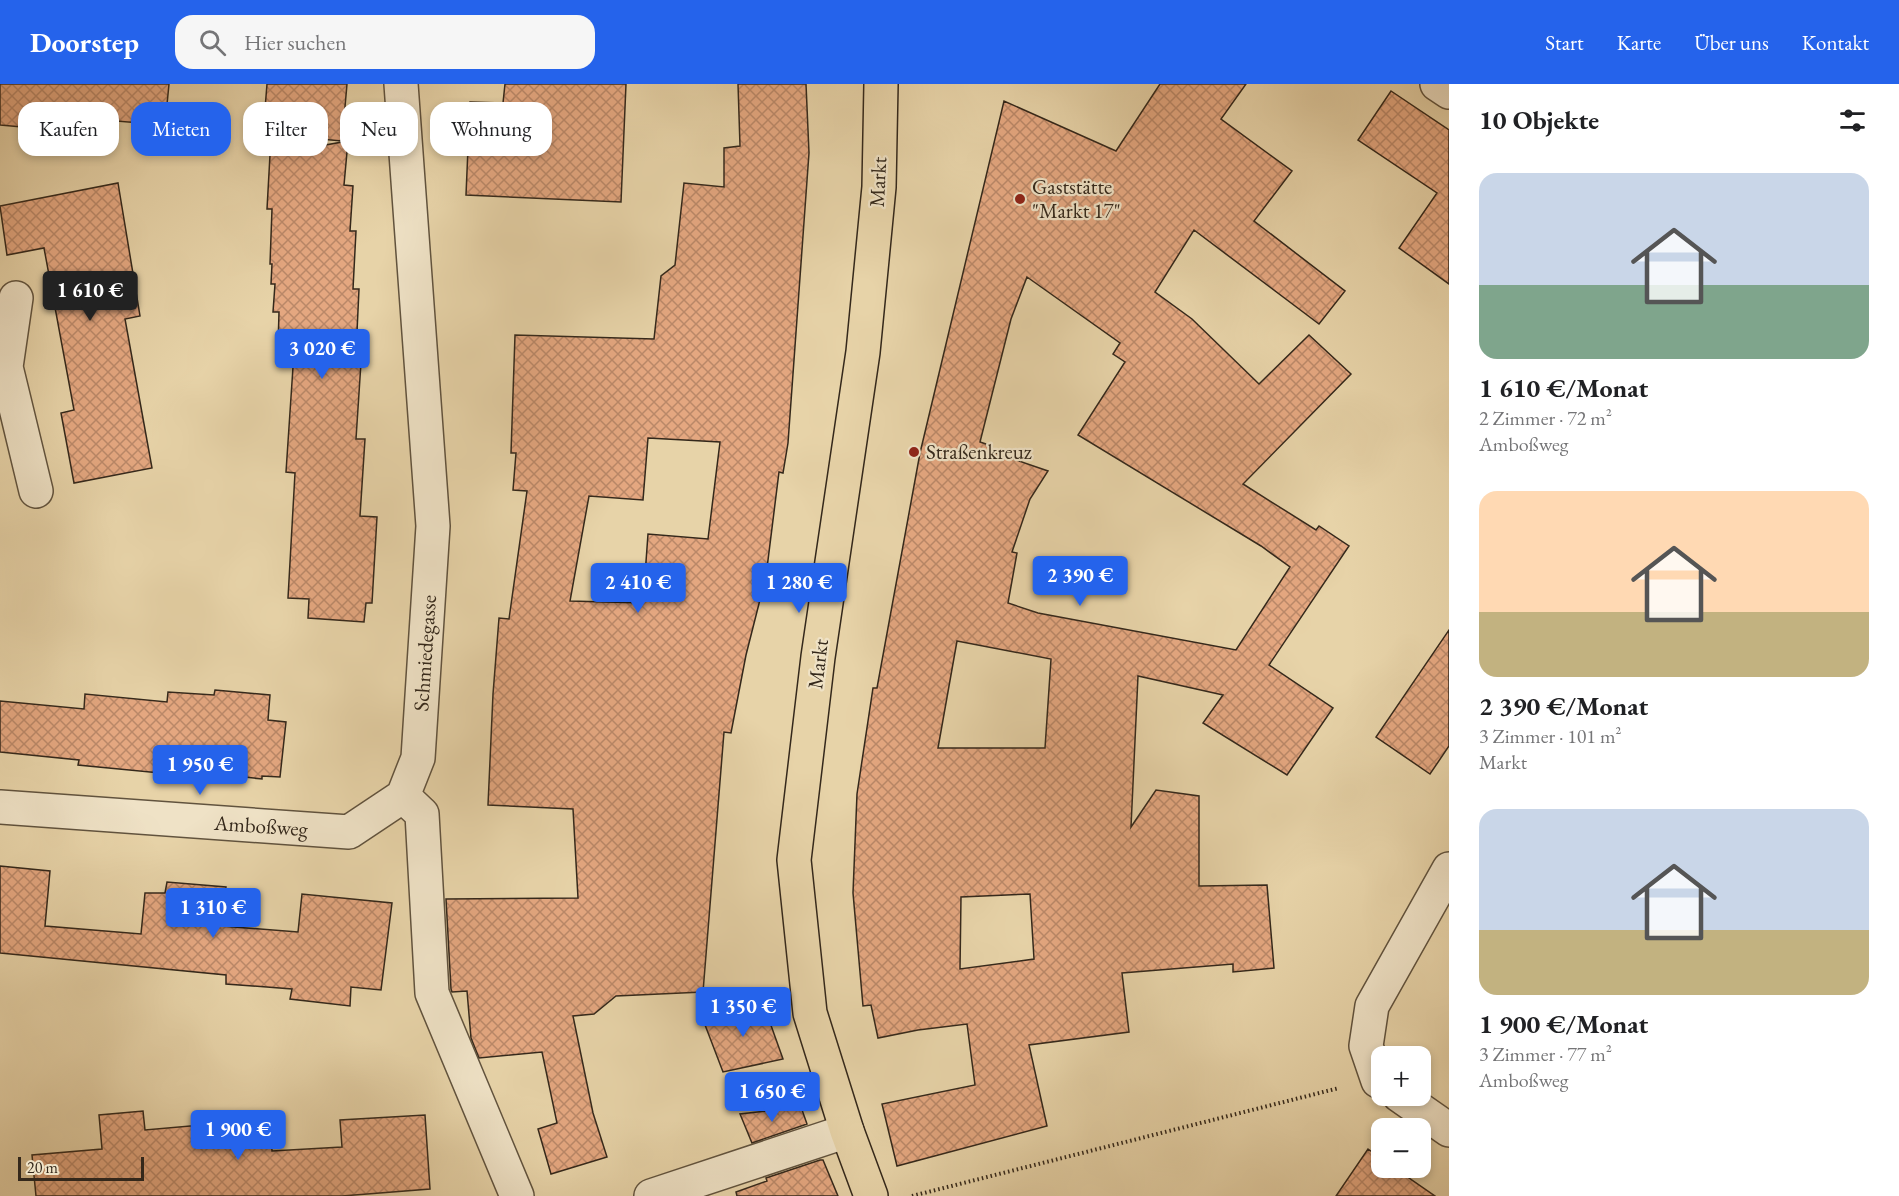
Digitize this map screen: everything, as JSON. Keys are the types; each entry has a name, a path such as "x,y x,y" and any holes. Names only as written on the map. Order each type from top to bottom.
{"main road":[{"name":"Markt","path":"871,1196 847,1131 810,1013 794,860 818,657 863,352 879,187 881,84"}],"street":[{"name":"Schmiedegasse","path":"402,84 433,526 418,758 403,796"},
{"path":"1437,84 1449,92"},
{"path":"16,298 3,367 36,491"},
{"name":"Amboßweg","path":"0,807 349,832 403,796"},
{"path":"403,796 422,814 432,993 517,1196"},
{"path":"1371,1056 1366,1046 1372,1006 1449,869"},
{"path":"1415,1106 1449,1130"},
{"path":"651,1196 847,1131"}],"path":[{"path":"912,1196 1314,1094 1371,1088"}],"building":[{"path":"0,84 169,84 167,102 131,102 131,122 119,121 119,102 18,102 18,127 0,125"},
{"path":"267,84 347,84 345,102 340,102 340,141 328,140 328,102 266,102"},
{"path":"505,84 626,84 621,202 466,195 468,156 552,156 552,102 503,102"},
{"path":"738,84 806,84 809,153 788,443 783,473 779,472 766,576 746,655 731,733 724,732 703,992 616,996 594,1014 573,1016 593,1113 607,1157 551,1174 538,1129 557,1123 542,1052 479,1058 471,1038 467,991 452,992 451,989 446,899 578,898 573,809 488,805 499,618 509,619 527,491 513,490 516,453 511,453 515,335 654,339 661,276 675,265 684,183 724,187 724,148 740,146","holes":["648,438 720,442 708,539 648,534 643,603 570,601 589,496 643,500"]},
{"path":"1160,84 1246,84 1221,119 1292,171 1254,221 1345,291 1319,324 1194,230 1155,292 1192,319 1259,384 1309,335 1351,374 1243,484 1316,530 1319,526 1349,546 1269,665 1333,708 1287,775 1203,723 1223,695 1138,676 1131,827 1156,790 1199,796 1199,886 1267,885 1274,968 1233,972 1233,964 1122,973 1129,1032 1029,1045 1047,1126 897,1166 882,1104 975,1085 967,1024 878,1038 871,1005 863,1006 853,893 857,794 873,688 877,688 920,453 1004,101 1116,151","holes":["1027,277 1120,343 1113,354 1125,362 1078,435 1261,546 1290,567 1236,650 1038,613 1008,603 1017,553 1012,552 1030,499 1048,471 990,451 992,446 980,442 1011,319","957,641 1051,659 1045,748 938,748","1030,894 1034,959 960,969 961,897"]},
{"path":"1391,91 1449,130 1449,284 1399,248 1437,193 1358,140"},
{"path":"340,142 340,156 347,156 344,185 353,186 350,231 356,231 353,289 359,289 357,332 363,332 356,439 365,439 360,516 377,517 372,603 366,603 364,622 308,618 309,599 288,598 295,473 286,472 293,367 279,366 279,312 273,312 275,284 271,284 272,264 270,264 272,209 267,209 270,156 328,156 328,145"},
{"path":"118,183 140,316 125,319 152,468 74,483 61,413 74,410 44,248 7,255 0,206"},
{"path":"1449,630 1449,746 1430,774 1376,737"},
{"path":"215,690 270,695 268,720 286,722 280,777 262,776 262,779 161,768 160,773 78,765 79,760 0,752 0,701 84,709 85,694 167,702 168,692 214,695"},
{"path":"0,866 50,871 45,926 141,934 145,893 165,893 167,882 226,887 222,926 298,932 302,894 392,903 381,990 351,987 350,1006 290,999 292,989 226,984 226,975 0,953"},
{"path":"763,1003 783,1059 723,1072 702,1017"},
{"path":"801,1107 807,1124 752,1143 740,1114"},
{"path":"143,1111 145,1130 270,1119 272,1151 342,1147 340,1120 425,1115 430,1189 342,1196 36,1196 32,1155 102,1149 99,1115"},
{"path":"1368,1149 1371,1151 1371,1178 1409,1178 1435,1196 1336,1196"},
{"path":"823,1160 838,1196 737,1196 736,1192 767,1181 766,1178"}],"place":[{"name":"Gaststätte \"Markt 17\"","path":"1020,199"},
{"name":"Straßenkreuz","path":"914,452"}]}
